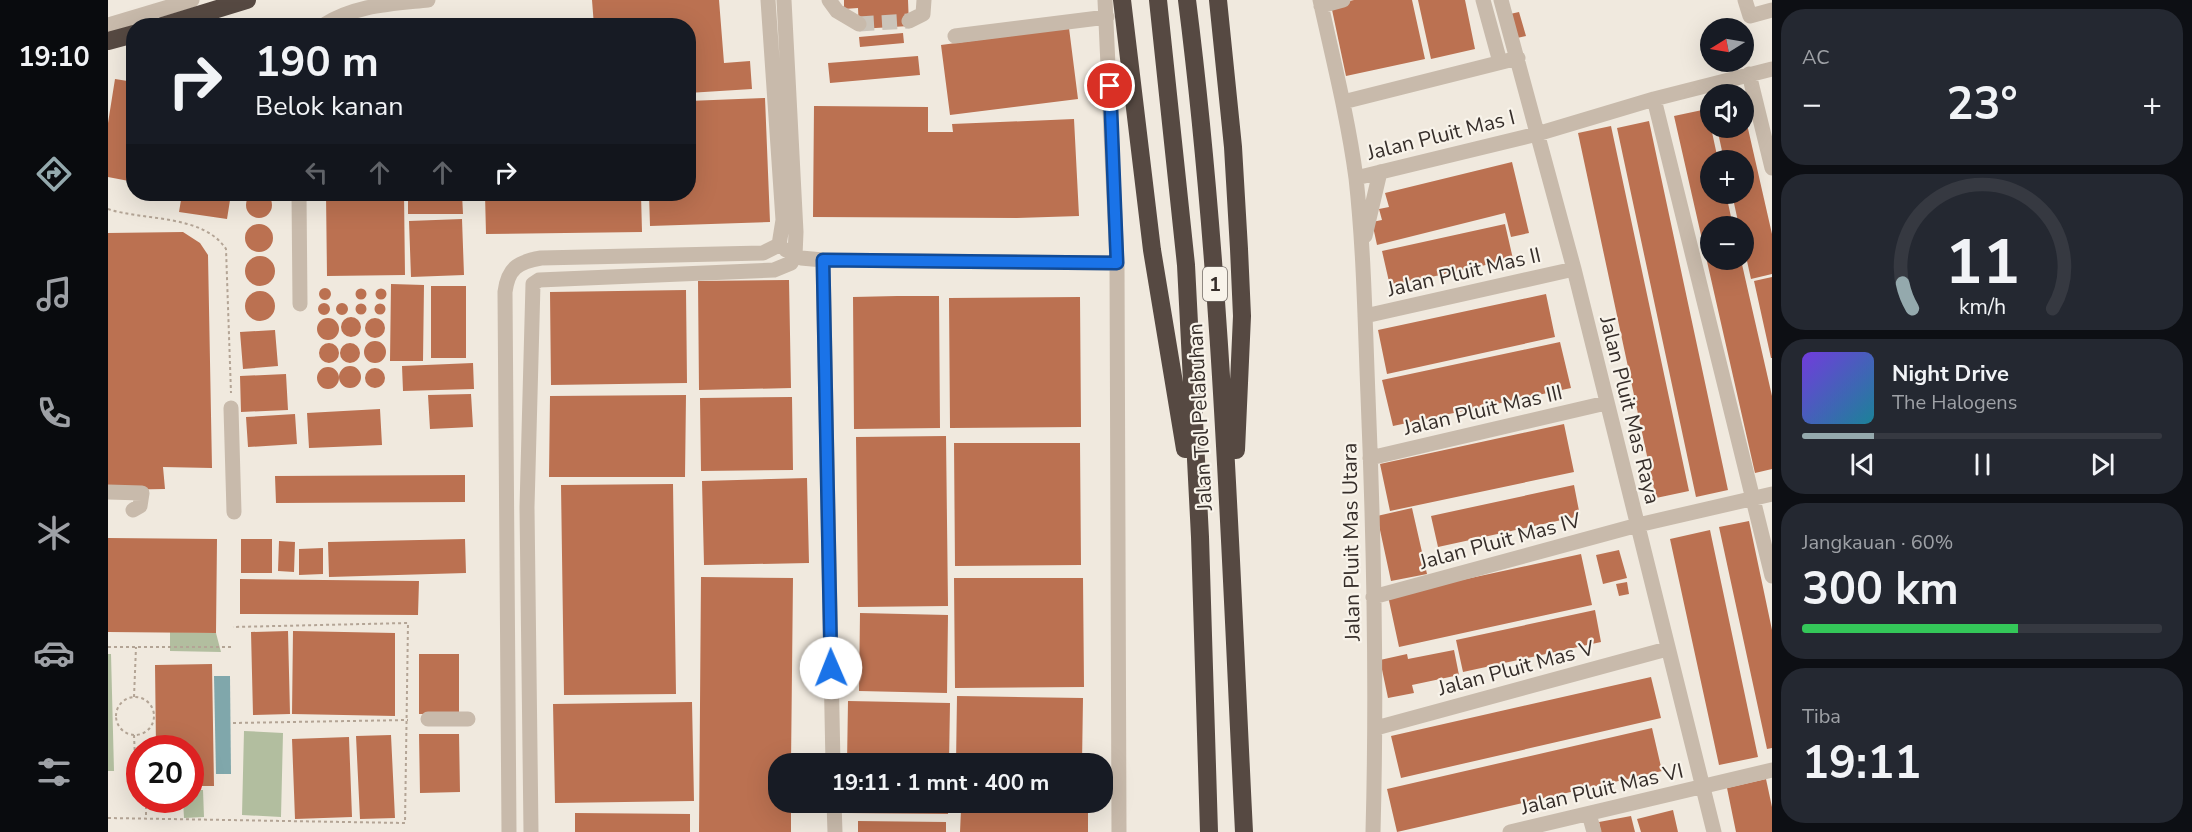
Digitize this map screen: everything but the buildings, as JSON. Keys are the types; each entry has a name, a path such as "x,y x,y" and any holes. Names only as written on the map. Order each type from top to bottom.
{"highway":[{"path":"190,18 247,0"},
{"path":"1122,0 1152,250 1200,537"},
{"name":"Jalan Tol Pelabuhan","path":"1158,0 1186,265 1200,537 1208,832"},
{"name":"Jalan Tol Pelabuhan","path":"1187,0 1206,158 1220,349 1244,832"},
{"path":"1218,0 1233,147 1242,316 1231,569"},
{"path":"108,40 126,36"}],"street":[{"path":"132,18 192,0"},
{"path":"335,18 365,7 428,0"},
{"path":"768,0 783,219 779,245"},
{"path":"533,284 539,280 774,270 787,266 795,256 796,221 784,0"},
{"path":"829,0 837,11 859,24"},
{"path":"909,21 923,14 924,0"},
{"path":"1105,0 1117,263 1119,832"},
{"path":"1320,3 1343,0"},
{"path":"1483,0 1500,62"},
{"name":"Jalan Pluit Mas Raya","path":"1502,0 1574,269 1714,832"},
{"path":"1745,0 1750,16 1772,10"},
{"name":"Jalan Pluit Mas Utara","path":"1320,3 1343,102 1356,178 1362,250 1370,458 1376,728 1373,832"},
{"path":"955,36 1107,17"},
{"path":"108,25 126,20"},
{"path":"1343,102 1518,58"},
{"name":"Jalan Pluit Mas I","path":"1356,178 1537,134 1654,99 1772,69"},
{"path":"1749,74 1772,168"},
{"path":"1654,99 1772,576"},
{"name":"Jalan Pluit Mas Utara","path":"1362,250 1380,172"},
{"path":"299,201 300,304"},
{"path":"779,245 795,256 823,260 1117,263"},
{"path":"509,832 506,407 508,276 515,266 523,261 541,258 764,252 779,245"},
{"path":"823,260 833,753"},
{"name":"Jalan Pluit Mas II","path":"1365,316 1574,269"},
{"path":"508,276 533,284"},
{"path":"531,832 527,507 533,284"},
{"name":"Jalan Pluit Mas III","path":"1370,458 1606,403"},
{"path":"231,408 234,512"},
{"path":"108,492 142,493 140,506 134,510"},
{"name":"Jalan Pluit Mas IV","path":"1373,597 1638,525 1772,494"},
{"name":"Jalan Pluit Mas V","path":"1376,728 1667,649"},
{"path":"428,719 468,720"},
{"name":"Jalan Pluit Mas VI","path":"1510,832 1772,770"},
{"path":"834,813 835,832"},
{"path":"1589,814 1594,832"}],"path":[{"path":"108,209 190,225 214,236 226,249 231,408"},
{"path":"108,818 405,823 408,623 232,627"},
{"path":"108,647 233,647"},
{"path":"134,697 136,647"},
{"path":"134,697 150,705 154,716 150,728 134,735 123,731 116,716 120,705 134,697"},
{"path":"233,723 408,720"},
{"path":"146,813 146,818"}],"green space":[{"path":"170,632 216,633 221,652 170,651"},
{"path":"108,654 111,654 114,771 108,771"},
{"path":"244,731 283,733 281,817 242,815"},
{"path":"184,813 204,813 204,817 184,818"}],"water":[{"path":"214,676 230,676 231,774 216,774"}],"tunnel":[{"path":"859,24 909,21"}],"route":[{"path":"831,668 823,260 1117,263 1110,86"}]}
